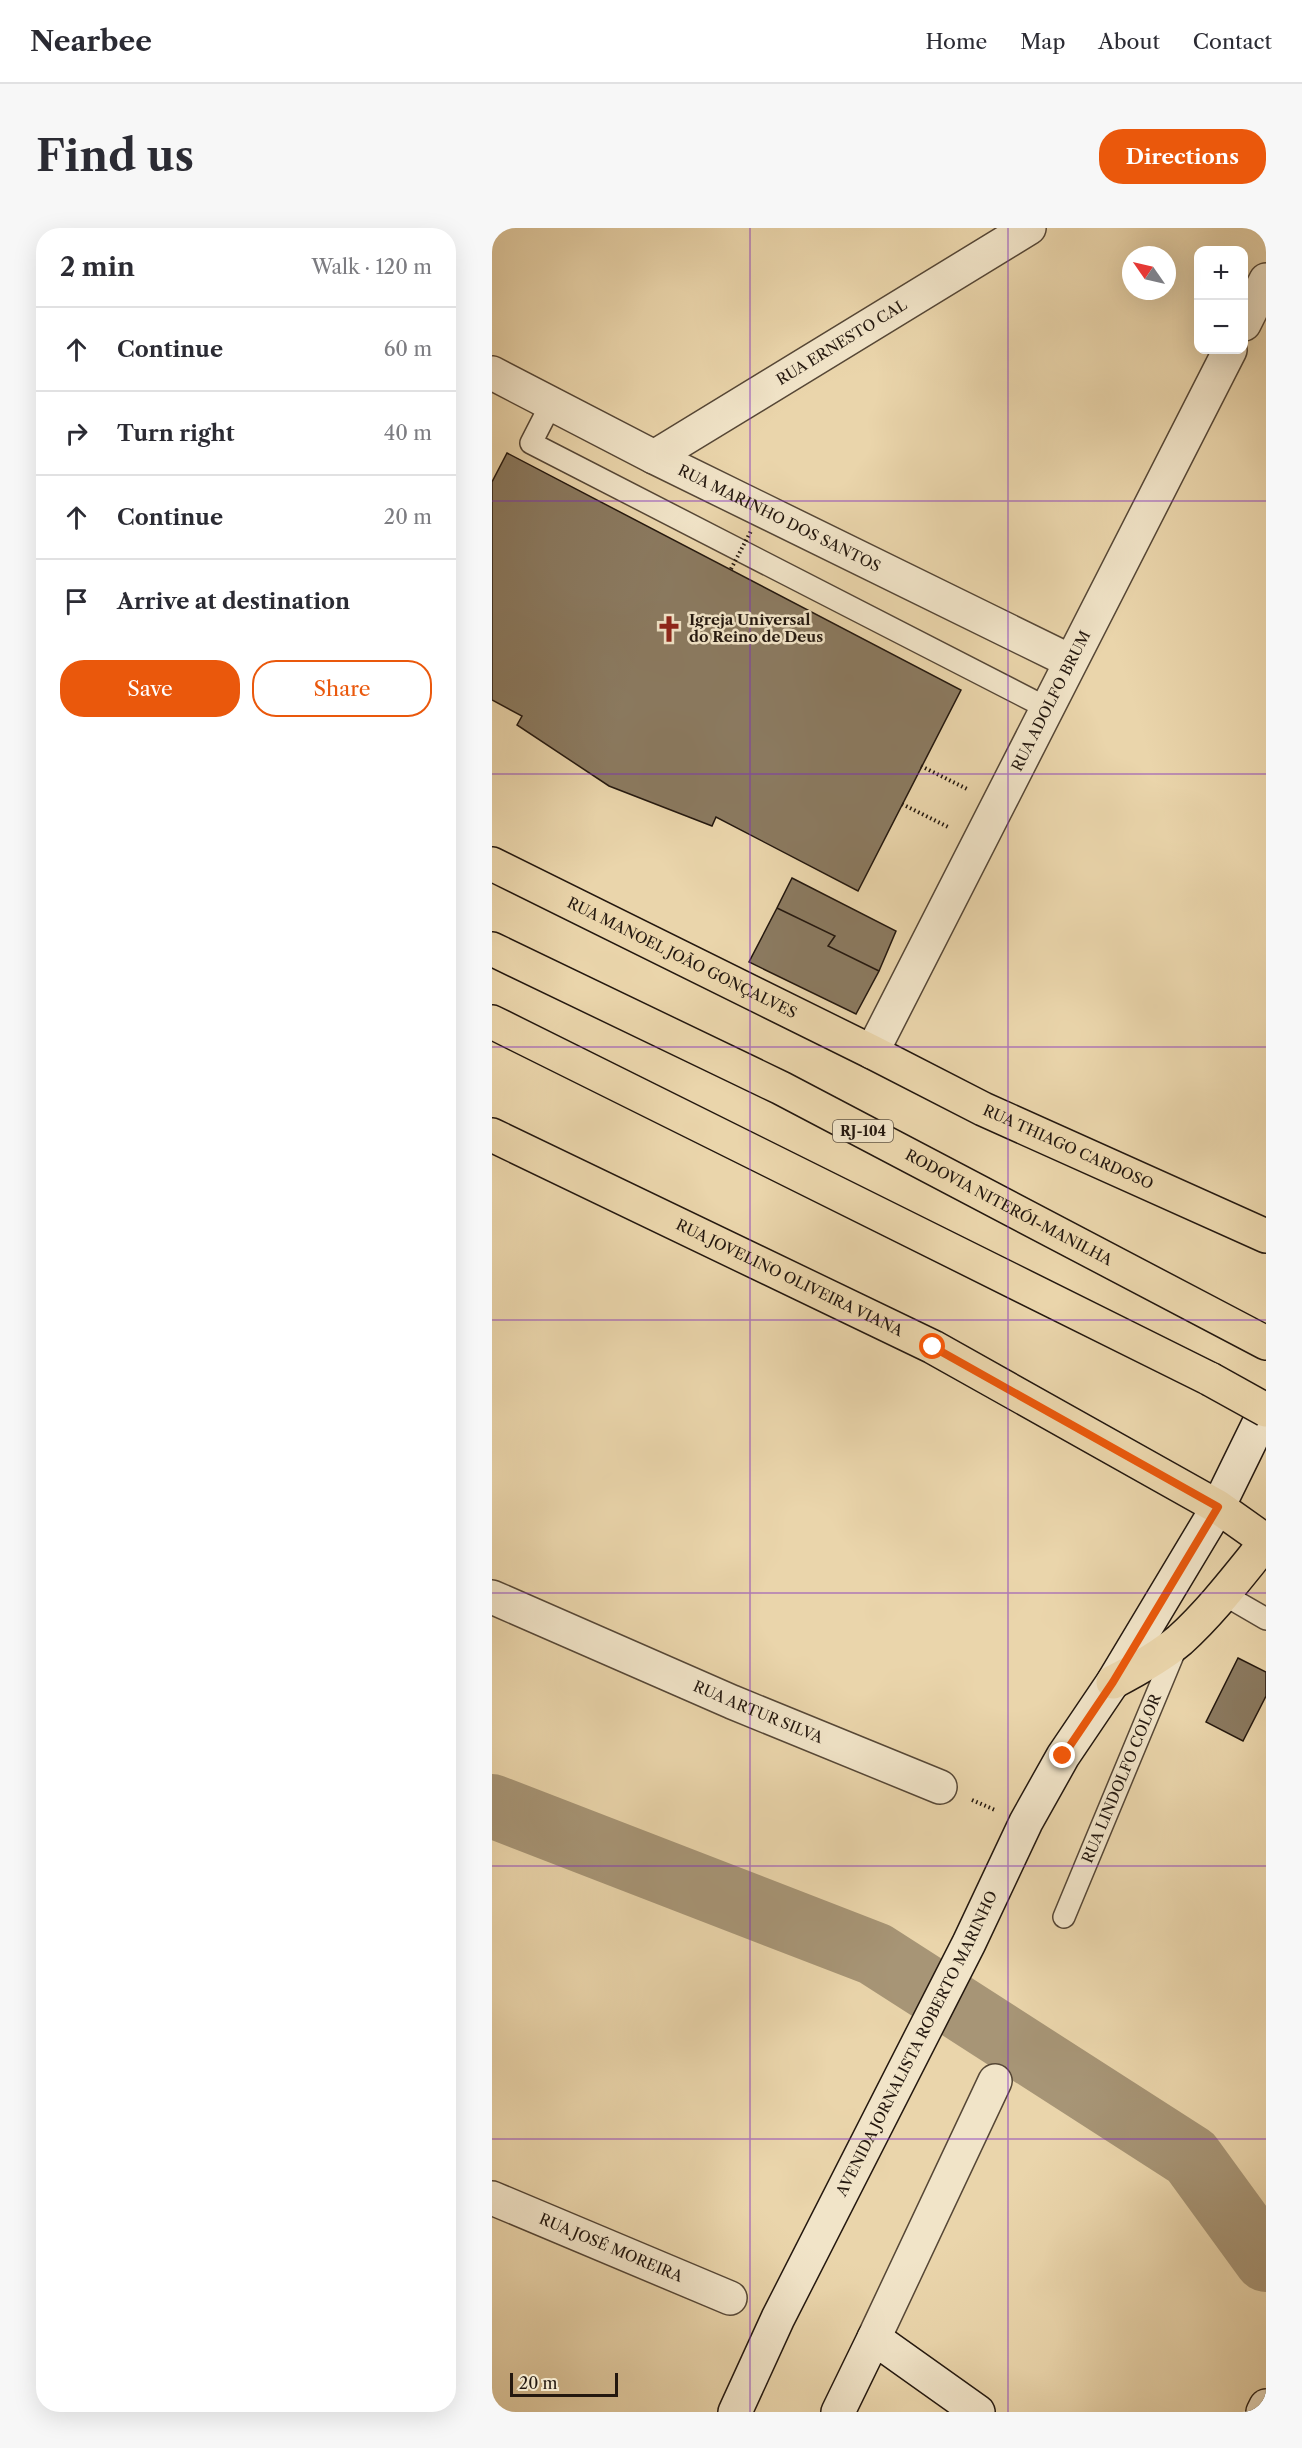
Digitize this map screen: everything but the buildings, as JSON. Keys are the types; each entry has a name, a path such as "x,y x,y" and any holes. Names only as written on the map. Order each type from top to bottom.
{"main road":[{"name":"RUA MANOEL JOÃO GONÇALVES","path":"492,864 872,1052"},
{"name":"RODOVIA NITERÓI-MANILHA","path":"492,949 781,1088 1266,1342"},
{"path":"492,1022 1266,1409"},
{"name":"RUA THIAGO CARDOSO","path":"872,1052 983,1110 1266,1236"},
{"name":"RUA JOVELINO OLIVEIRA VIANA","path":"492,1135 933,1347 1218,1507 1266,1541"},
{"path":"1113,1682 1146,1665 1180,1640 1223,1594 1266,1541"}],"street":[{"name":"RUA ERNESTO CAL","path":"654,457 1029,228"},
{"path":"1248,316 1266,280"},
{"name":"RUA ADOLFO BRUM","path":"872,1052 1228,354"},
{"name":"RUA MARINHO DOS SANTOS","path":"492,373 654,457 1070,661"},
{"name":"AVENIDA JORNALISTA ROBERTO MARINHO","path":"735,2412 778,2318 969,1943 1026,1822 1063,1756 1113,1682 1218,1507 1266,1409"},
{"name":"RUA ARTUR SILVA","path":"492,1597 732,1702 940,1787"},
{"path":"838,2412 995,2081"},
{"name":"RUA JOSÉ MOREIRA","path":"492,2198 730,2298"},
{"path":"874,2338 978,2412"},
{"path":"1263,2412 1266,2406"}],"lane":[{"path":"551,404 531,443 1047,708"},
{"path":"1223,1594 1266,1620"},
{"name":"RUA LINDOLFO COLOR","path":"1064,1917 1180,1640"}],"path":[{"path":"731,569 751,531"},
{"path":"921,766 957,784"},
{"path":"902,804 937,821"},
{"path":"940,1787 1026,1822"}],"waterway":[{"path":"492,1806 875,1954 1191,2157 1266,2260"}],"place":[{"name":"Igreja Universal do Reino de Deus","path":"669,629"}],"route":[{"path":"933,1347 1218,1507 1113,1682 1063,1756"}]}
